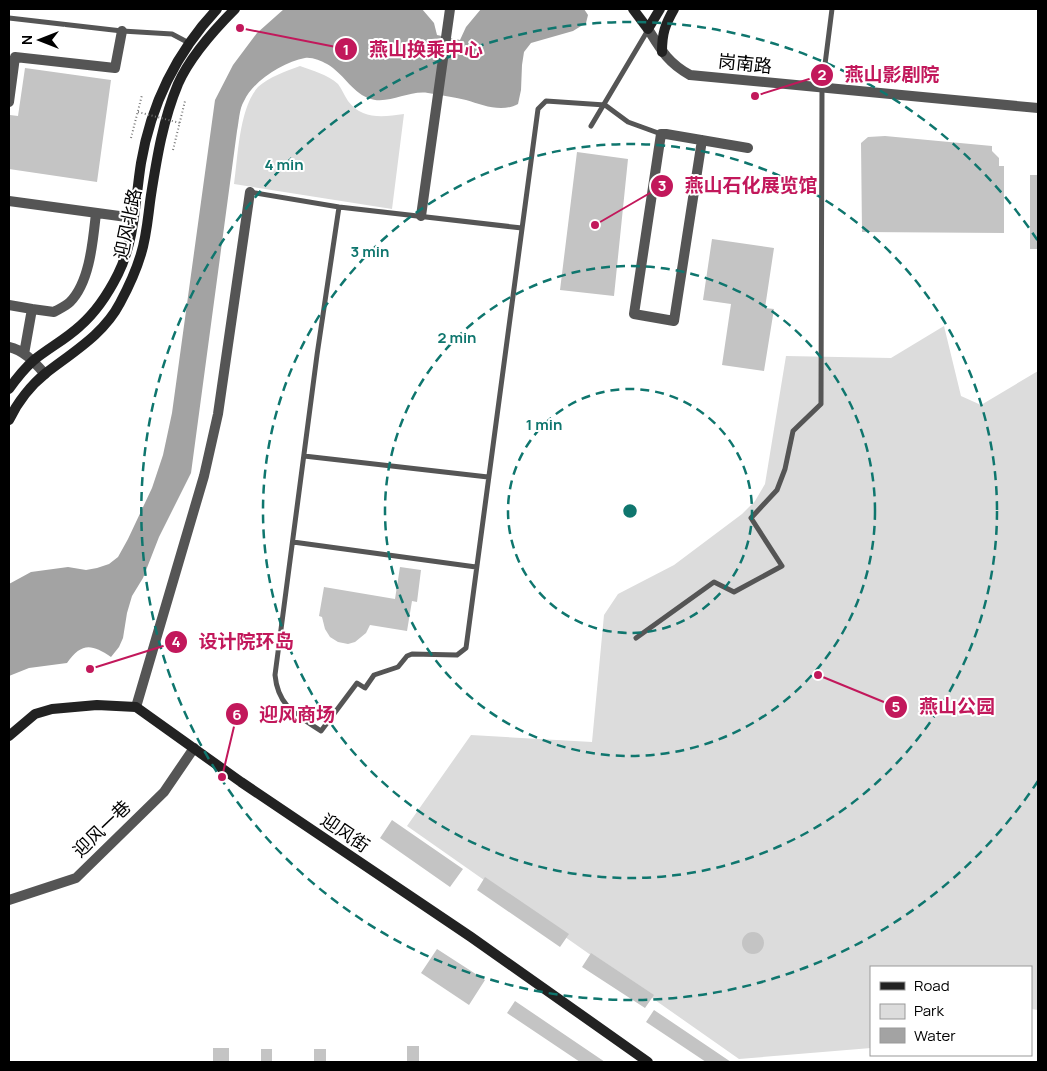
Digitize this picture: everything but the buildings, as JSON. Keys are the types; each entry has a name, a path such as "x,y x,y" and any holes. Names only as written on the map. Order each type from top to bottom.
{"street":[{"name":"迎风北路","path":"9,388 34,360 80,327 107,295 128,251 148,132 164,86 189,43 217,9"},
{"name":"迎风北路","path":"9,420 28,392 45,374 90,340 106,325 120,304 141,255 166,117 178,83 201,48 234,9"},
{"path":"421,216 450,9"},
{"path":"633,9 648,29"},
{"path":"638,9 648,29"},
{"path":"648,29 660,9"},
{"path":"662,52 662,36 666,21 674,9"},
{"name":"岗南路","path":"648,29 662,52 676,67 690,75 1038,108"},
{"path":"9,102 15,57 115,68 122,31"},
{"path":"702,140 674,321 634,314 661,134 702,140 748,148"},
{"path":"9,736 35,714 52,709 97,705 136,707 204,476 218,414 250,192"},
{"path":"9,201 134,218"},
{"path":"9,305 54,312 70,302 83,283 91,251 96,213"},
{"path":"24,354 32,309"},
{"path":"9,348 16,348 34,360 45,374"},
{"name":"迎风街","path":"136,707 241,782 471,937 648,1062"},
{"name":"迎风一巷","path":"9,900 76,878 164,792 194,748"}],"lane":[{"path":"636,638 714,582 734,592 782,566 751,518 777,490 786,469 793,431 821,404 822,88 832,9"},
{"path":"9,18 122,31 172,34 201,48"},
{"path":"591,126 648,29"},
{"path":"339,207 275,676 280,699 288,708 321,731 357,683 365,688 374,675 398,667 407,656 417,653 457,655 466,648 538,109 546,101 605,105 628,122 661,134"},
{"path":"250,192 339,207 522,228"},
{"path":"304,456 488,477"},
{"path":"293,542 476,567"}],"path":[{"path":"131,138 142,95"},
{"path":"173,150 185,101"},
{"path":"138,112 180,123"}],"green space":[{"path":"300,66 320,73 334,81 338,84 348,101 366,114 388,116 404,114 392,209 234,184 240,133 252,96 258,87 267,80"},
{"path":"944,326 961,396 981,405 1038,371 1038,1010 1032,1009 1032,966 870,966 870,1048 739,1059 407,826 471,735 592,742 604,615 618,594 674,565 742,514 755,501 765,484 786,356 891,358"}],"water":[{"path":"284,9 422,9 434,23 437,35 460,40 466,27 481,9 584,9 588,15 586,23 573,31 531,43 524,52 518,104 512,107 492,107 428,93 375,100 362,95 327,64 308,58 296,60 278,68 254,86 242,104 239,116 191,473 159,537 143,578 132,596 123,638 111,657 98,649 87,647 72,656 67,663 29,668 9,676 9,584 31,572 68,567 86,570 109,564 118,557 152,488 163,455 172,413 215,100 233,65 257,33"}],"place":[{"name":"燕山换乘中心","path":"240,28"},
{"name":"燕山影剧院","path":"755,96"},
{"name":"燕山石化展览馆","path":"595,225"},
{"name":"设计院环岛","path":"90,669"},
{"name":"燕山公园","path":"818,675"},
{"name":"迎风商场","path":"222,777"}]}
